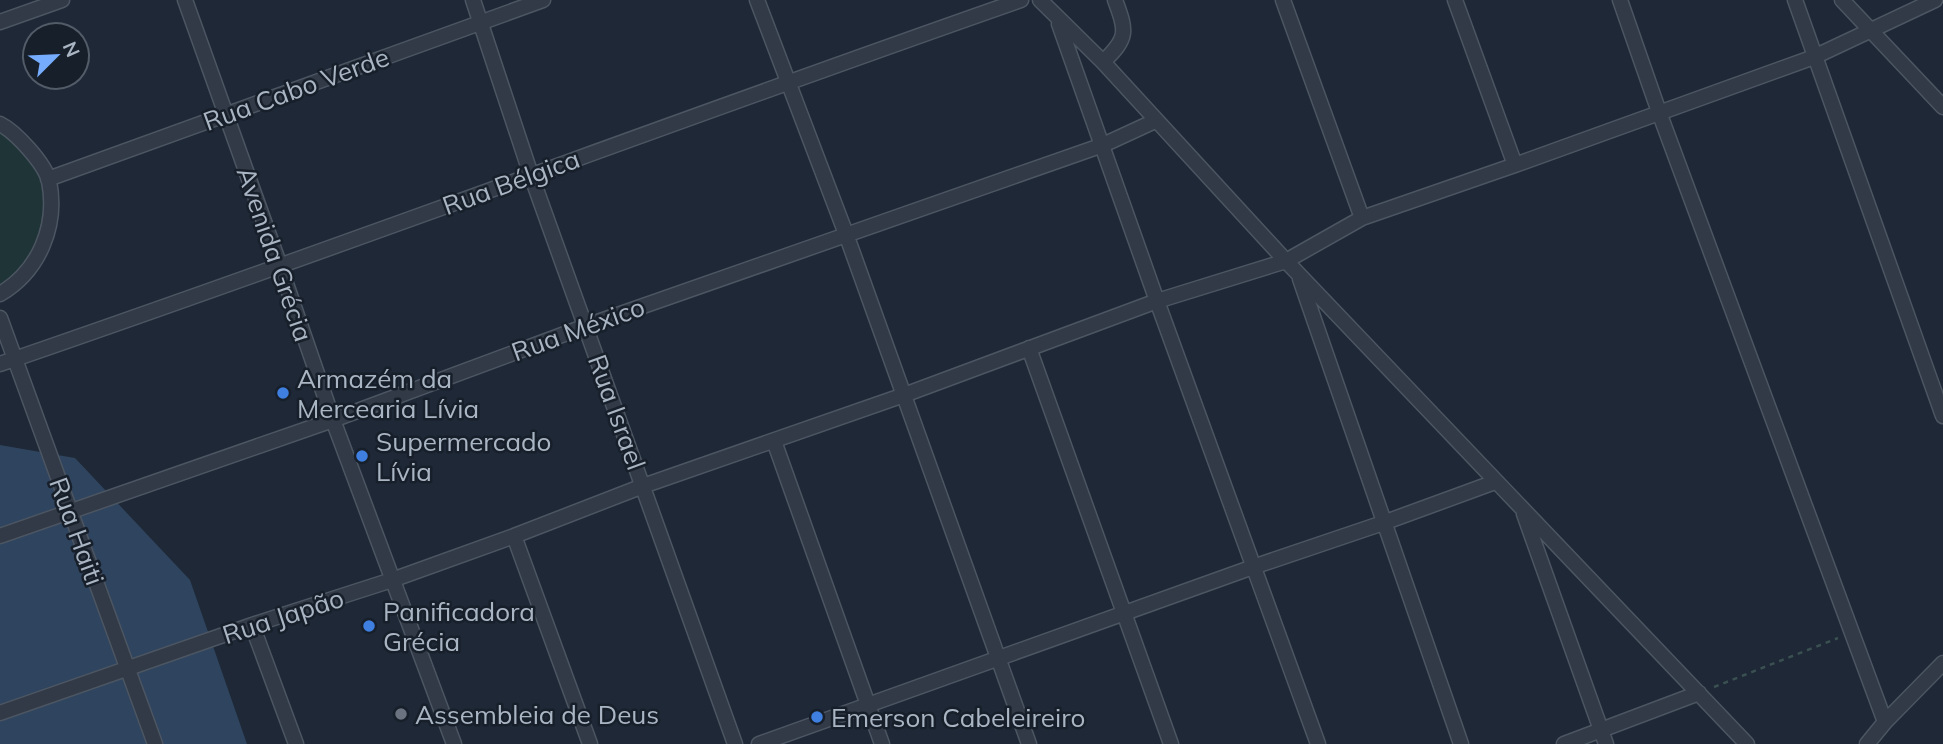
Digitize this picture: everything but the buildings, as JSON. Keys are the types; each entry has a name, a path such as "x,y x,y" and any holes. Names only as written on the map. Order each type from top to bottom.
{"street":[{"path":"0,22 62,0"},
{"name":"Avenida Grécia","path":"185,0 281,266 333,420 454,744"},
{"name":"Rua Israel","path":"473,0 531,175 735,744"},
{"name":"Rua Cabo Verde","path":"48,179 543,0"},
{"path":"757,0 846,234 1029,744"},
{"name":"Rua Bélgica","path":"0,364 1021,0"},
{"path":"1040,0 1103,62 1298,274 1746,744"},
{"path":"1103,62 1122,41 1124,30 1115,0"},
{"path":"1283,0 1362,218"},
{"path":"1455,0 1515,165"},
{"path":"1620,0 1885,722"},
{"path":"1795,0 1943,416"},
{"path":"1842,0 1943,107"},
{"name":"Rua Japão","path":"0,713 514,537 643,486 904,395 1157,301 1286,261 1362,218 1814,57 1935,0"},
{"path":"1058,18 1157,301 1318,744"},
{"name":"Rua México","path":"0,536 1102,145 1155,121"},
{"path":"0,124 25,144 48,179 50,221 43,247 29,271 0,294"},
{"path":"1298,274 1461,744"},
{"name":"Rua Haiti","path":"0,318 155,744"},
{"path":"1029,348 1171,744"},
{"path":"774,441 882,744"},
{"path":"759,744 1495,482"},
{"path":"1522,507 1603,737"},
{"path":"514,537 590,744"},
{"path":"253,625 296,744"},
{"path":"1873,741 1885,722 1943,663"},
{"path":"1563,744 1603,737 1699,693"}],"path":[{"path":"1699,693 1851,633"}],"green space":[{"path":"0,131 23,149 34,165 44,195 44,211 43,227 32,257 22,269 0,286"}],"water":[{"path":"0,445 75,458 190,580 247,744 0,744"}],"place":[{"name":"Armazém da Mercearia Lívia","path":"283,393"},
{"name":"Supermercado Lívia","path":"362,456"},
{"name":"Panificadora Grécia","path":"369,626"},
{"name":"Assembleia de Deus","path":"401,714"},
{"name":"Emerson Cabeleireiro","path":"817,717"}]}
